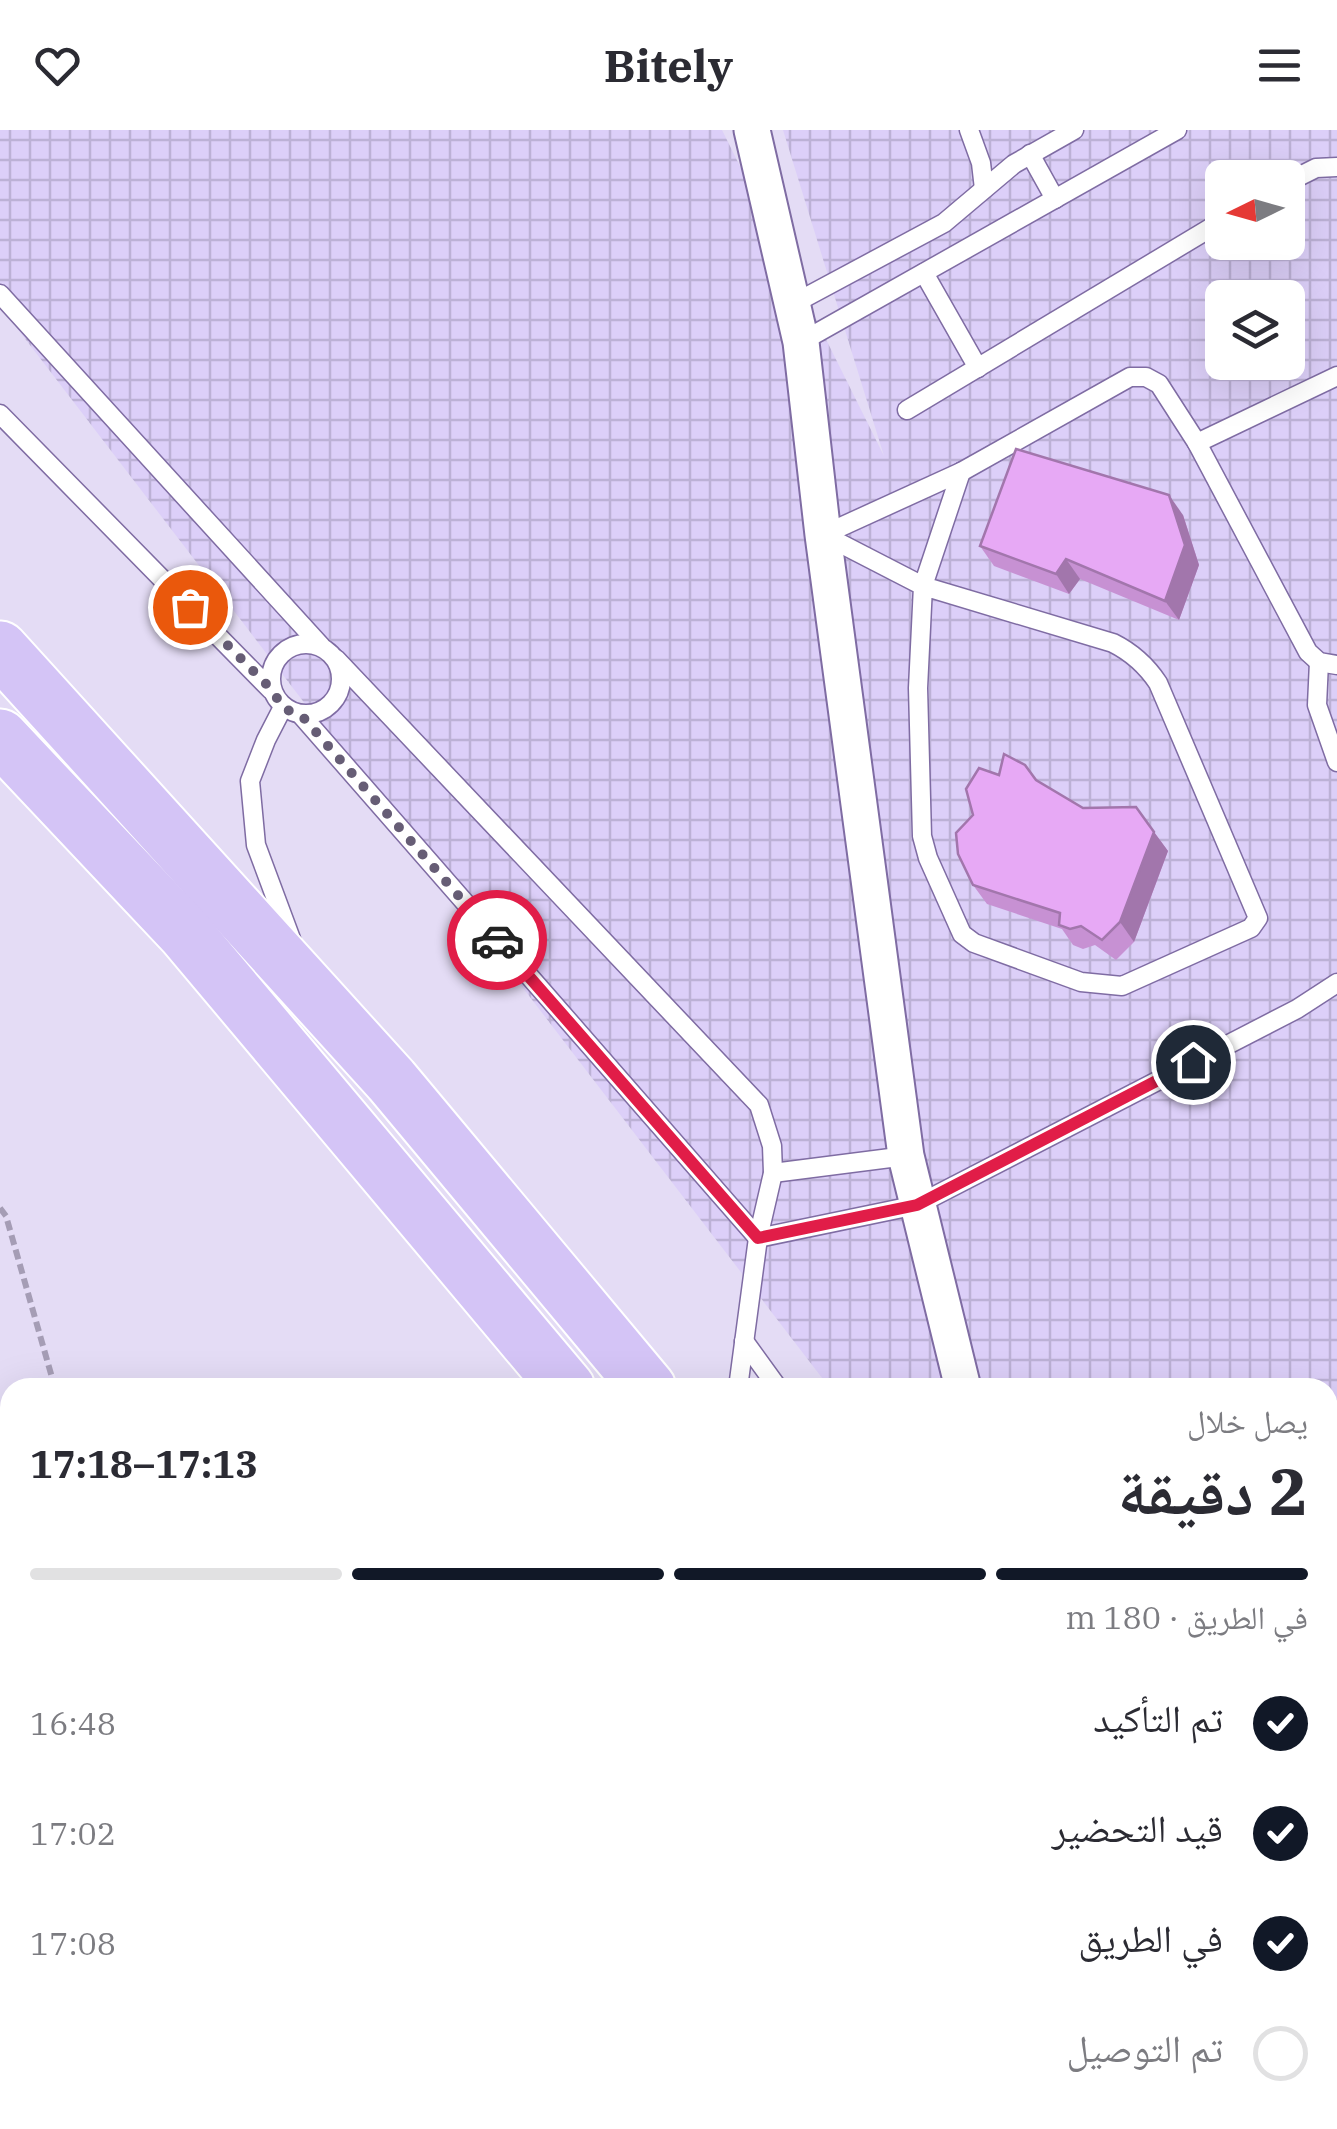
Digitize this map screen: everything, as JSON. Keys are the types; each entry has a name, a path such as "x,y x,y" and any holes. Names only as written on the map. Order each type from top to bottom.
{"highway":[{"path":"0,648 390,1080 640,1378"},
{"path":"0,737 184,933 559,1378"}],"street":[{"path":"752,130 802,342 823,535 906,1156 960,1378"}],"lane":[{"path":"969,130 981,163 984,189"},
{"path":"792,304 944,223 998,176 1074,130"},
{"path":"802,342 1176,130"},
{"path":"1030,154 1055,199"},
{"path":"1305,174 1316,168 1337,167"},
{"path":"906,410 1205,231"},
{"path":"924,273 978,368"},
{"path":"0,294 320,646 759,1105 772,1146 772,1173 758,1238 739,1378"},
{"path":"1197,443 1337,376"},
{"path":"823,535 960,472 1130,377 1146,377 1159,384 1197,443 1308,652 1332,664 1317,705 1337,762"},
{"path":"0,414 272,690 283,708 302,716 758,1238"},
{"path":"823,535 922,586 1130,651 1158,684 1258,918 1251,928 1122,986 1081,982 974,943 962,934 922,836 918,688 922,586 960,472"},
{"path":"272,690 271,670 282,652 300,644 320,646"},
{"path":"302,716 322,712 337,698 343,678 336,659"},
{"path":"283,708 250,781 256,845 314,995"},
{"path":"758,1238 917,1205 1296,1009 1337,982"},
{"path":"772,1173 906,1156"},
{"path":"744,1341 771,1378"}],"path":[{"path":"0,1208 6,1216 52,1378"}],"shaded area":[{"path":"0,130 722,130 884,456 783,130 1337,130 1337,1378 822,1378 0,306"}],"building":[{"path":"1016,449 1169,495 1185,545 1165,601 1066,559 1056,574 980,546"},
{"path":"1004,754 1025,765 1036,780 1083,808 1136,807 1154,832 1120,922 1102,940 1081,926 1070,929 1059,925 1060,913 973,885 958,854 956,833 973,815 966,789 979,768 999,775"}],"way so far":[{"path":"190,607 272,690 283,708 302,716 497,940"}],"route":[{"path":"497,940 758,1238 917,1205 1193,1062"}]}
